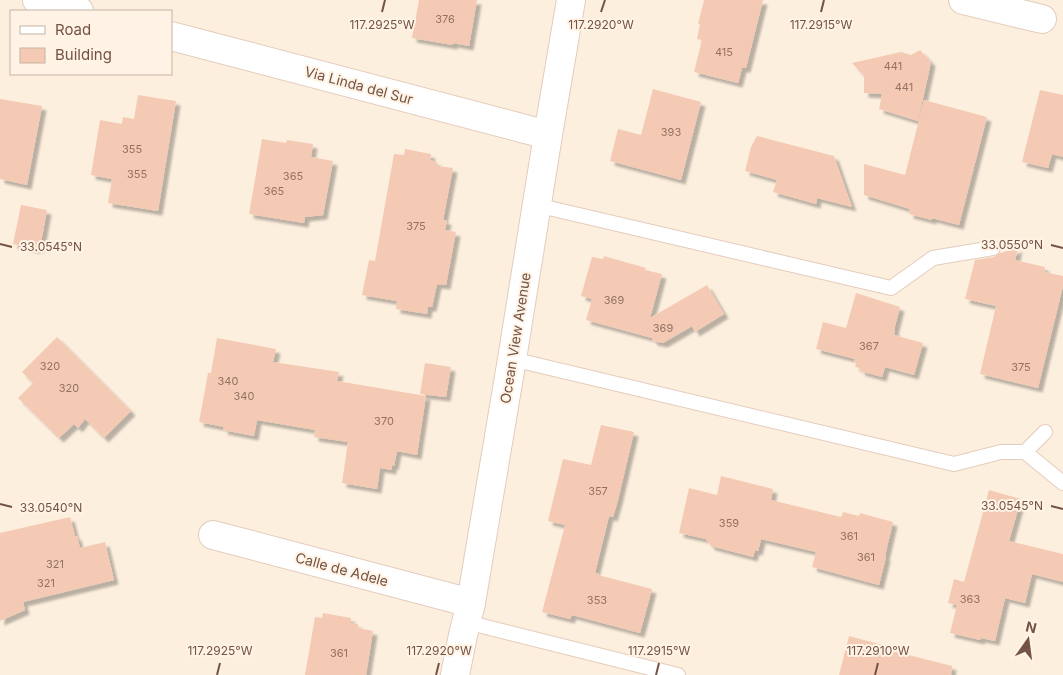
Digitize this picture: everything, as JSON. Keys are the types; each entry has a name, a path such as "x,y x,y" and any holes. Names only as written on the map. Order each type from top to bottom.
{"street":[{"path":"37,0 75,10"},
{"name":"Ocean View Avenue","path":"455,675 468,613 512,359 571,0"},
{"path":"963,0 1042,19"},
{"name":"Via Linda del Sur","path":"172,36 548,135"},
{"name":"Calle de Adele","path":"213,535 468,613"}],"lane":[{"path":"536,205 891,288 933,258 994,248"},
{"path":"512,359 954,464 1000,452 1025,452 1063,483"},
{"path":"1025,452 1045,432"},
{"path":"468,613 678,675"}],"building":[{"path":"419,0 477,0 469,46 412,38"},
{"path":"704,0 763,0 746,68 742,68 738,83 694,72 702,40 697,39 700,24 698,24"},
{"path":"920,50 931,62 918,121 879,109 882,94 864,93 864,76 852,63 901,52 911,55"},
{"path":"653,89 701,102 681,180 610,161 618,129 641,135"},
{"path":"1040,90 1063,95 1063,157 1052,154 1048,168 1022,162"},
{"path":"138,95 176,101 158,211 108,203 112,179 91,175 100,120 122,124 123,117 134,119"},
{"path":"0,99 42,106 27,185 0,179"},
{"path":"924,100 987,117 959,225 909,214 910,209 864,195 864,164 905,175"},
{"path":"757,136 834,156 852,207 817,198 816,204 773,192 777,180 745,171 751,147"},
{"path":"262,139 286,143 287,140 313,144 311,157 333,161 323,215 305,217 304,223 249,214"},
{"path":"405,149 431,154 430,160 437,162 437,166 453,168 443,220 447,220 445,230 456,232 446,285 437,284 432,307 428,307 427,314 396,309 397,301 362,295 369,260 375,261 394,154 404,155"},
{"path":"21,205 47,210 40,248 35,249 13,244"},
{"path":"1018,248 1015,260 1045,267 1044,272 1063,276 1063,286 1038,388 980,374 996,306 965,299 975,260 994,257 1000,253"},
{"path":"604,256 662,274 650,318 707,285 724,314 695,332 692,326 663,343 653,341 652,338 586,320 592,299 581,296 592,257 603,259"},
{"path":"856,293 900,307 894,335 923,343 914,375 885,367 882,377 860,371 861,368 855,367 855,359 816,349 823,322 846,328"},
{"path":"57,337 131,411 104,438 85,419 78,428 74,424 59,438 18,398 33,383 22,372"},
{"path":"217,338 276,349 273,362 339,372 337,381 426,396 417,455 397,451 392,470 380,468 377,489 342,483 348,442 314,437 315,430 257,420 254,436 223,430 224,427 199,422"},
{"path":"425,363 451,367 446,397 420,394"},
{"path":"601,425 634,432 618,500 613,517 609,516 595,573 652,589 640,633 572,615 570,619 542,612 565,525 548,521 563,459 591,465"},
{"path":"721,476 773,489 771,500 841,517 843,512 859,516 860,513 893,522 879,585 812,567 816,552 761,539 758,551 755,550 753,557 711,546 706,539 679,533 689,488 717,495"},
{"path":"989,490 1021,499 1009,541 1063,554 1063,582 1032,574 1025,603 1005,598 995,641 981,638 980,640 950,633 957,605 948,603 954,579 964,582"},
{"path":"70,517 80,548 105,542 114,580 23,602 25,610 0,621 0,533"},
{"path":"323,613 351,618 351,623 358,624 358,628 373,631 366,675 305,675 315,617 322,618"},
{"path":"849,636 890,647 889,650 952,666 951,675 839,675"}]}
